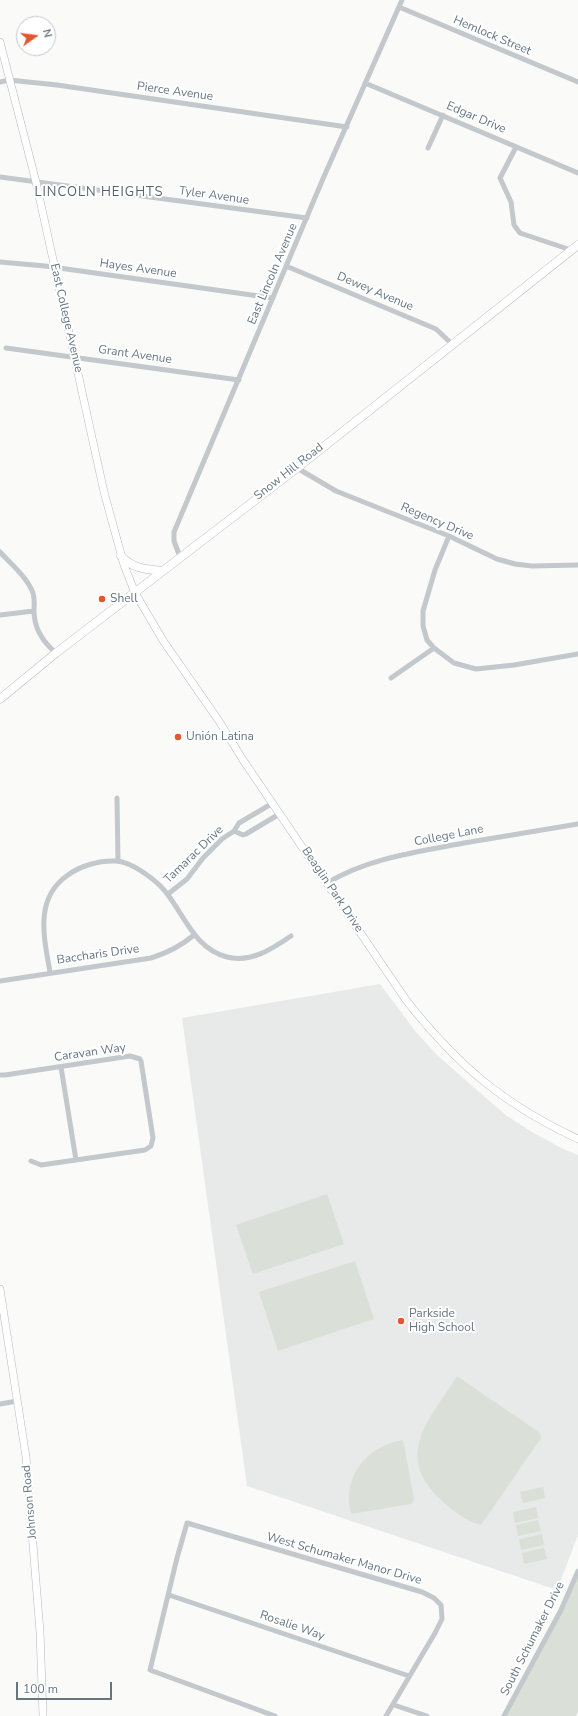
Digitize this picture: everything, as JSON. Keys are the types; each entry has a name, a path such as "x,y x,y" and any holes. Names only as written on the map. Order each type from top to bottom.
{"main road":[{"name":"East College Avenue","path":"0,42 36,182 104,492 121,556 135,593"},
{"name":"Snow Hill Road","path":"0,699 180,556 297,468 575,247"},
{"path":"121,556 127,562 139,568 163,571"},
{"name":"Beaglin Park Drive","path":"135,593 164,642 406,1000 436,1038 453,1055 508,1100 529,1114 578,1139"},
{"name":"Johnson Road","path":"0,1289 26,1453 40,1632 43,1716"}],"street":[{"name":"East Lincoln Avenue","path":"180,556 174,541 174,532 286,266 402,0"},
{"name":"Hemlock Street","path":"399,7 578,82"},
{"name":"Pierce Avenue","path":"0,82 9,80 57,85 347,127"},
{"name":"Edgar Drive","path":"365,83 578,173"},
{"path":"428,148 443,115"},
{"path":"516,147 500,178 511,202 514,225 520,233 575,247"},
{"name":"Tyler Avenue","path":"0,177 307,218"},
{"name":"Hayes Avenue","path":"0,262 54,267 273,298"},
{"name":"Dewey Avenue","path":"286,266 436,329 452,344"},
{"name":"Grant Avenue","path":"6,348 239,380"},
{"name":"Regency Drive","path":"297,468 336,491 449,536 497,559 515,564 532,566 578,565"},
{"path":"449,536 435,570 423,611 423,626 427,640 434,648 454,663 476,669 514,665 578,654"},
{"path":"0,552 15,568 31,590 34,598 35,624 45,643 56,653"},
{"path":"0,615 34,612"},
{"path":"390,678 434,648"},
{"path":"117,798 118,861"},
{"name":"Tamarac Drive","path":"168,894 192,873 212,849 234,831 239,823 273,803"},
{"name":"Tamarac Drive","path":"234,831 243,835 246,834 281,813"},
{"name":"College Lane","path":"327,883 344,872 389,858 578,824"},
{"path":"50,972 45,943 44,913 46,902 54,888 69,874 85,866 102,862 118,861 149,876 168,894 200,942 217,953 228,957 243,958 265,953 291,936"},
{"name":"Baccharis Drive","path":"0,981 50,972 151,958 174,949 194,935"},
{"name":"Caravan Way","path":"0,1075 130,1056 140,1059 153,1138 151,1146 145,1150 41,1165 32,1161"},
{"path":"61,1067 76,1160"},
{"path":"0,1404 17,1401"},
{"name":"West Schumaker Manor Drive","path":"169,1595 177,1558 187,1523 422,1592 434,1598 441,1605 442,1619 394,1705 386,1716"},
{"name":"South Schumaker Drive","path":"504,1716 561,1610 578,1571"},
{"path":"169,1595 150,1670 275,1716"},
{"name":"Rosalie Way","path":"169,1595 409,1676"},
{"path":"394,1705 427,1716"}],"shaded area":[{"name":"Parkside High School","path":"380,984 416,1032 436,1054 471,1085 507,1116 532,1132 563,1149 578,1155 578,1535 557,1590 247,1486 182,1018"},
{"path":"327,1194 344,1244 253,1274 236,1225"},
{"path":"355,1261 374,1319 278,1351 259,1292"},
{"path":"457,1376 540,1433 541,1438 481,1525 463,1517 438,1497 425,1481 419,1465 418,1450 421,1436 437,1406"},
{"path":"403,1440 414,1499 411,1504 351,1514 349,1500 350,1487 354,1475 360,1465 368,1456 378,1449 390,1443"},
{"path":"543,1487 545,1498 523,1503 520,1492"},
{"path":"536,1507 538,1518 515,1523 513,1512"},
{"path":"538,1520 541,1531 518,1536 516,1525"},
{"path":"542,1534 544,1545 521,1550 519,1539"},
{"path":"544,1548 547,1559 524,1564 522,1553"},
{"path":"578,1576 578,1712 576,1716 504,1716"}],"place":[{"name":"Shell","path":"102,599"},
{"name":"Unión Latina","path":"178,737"},
{"name":"Parkside High School","path":"401,1321"}],"district":[{"name":"LINCOLN HEIGHTS","path":"99,193"}]}
